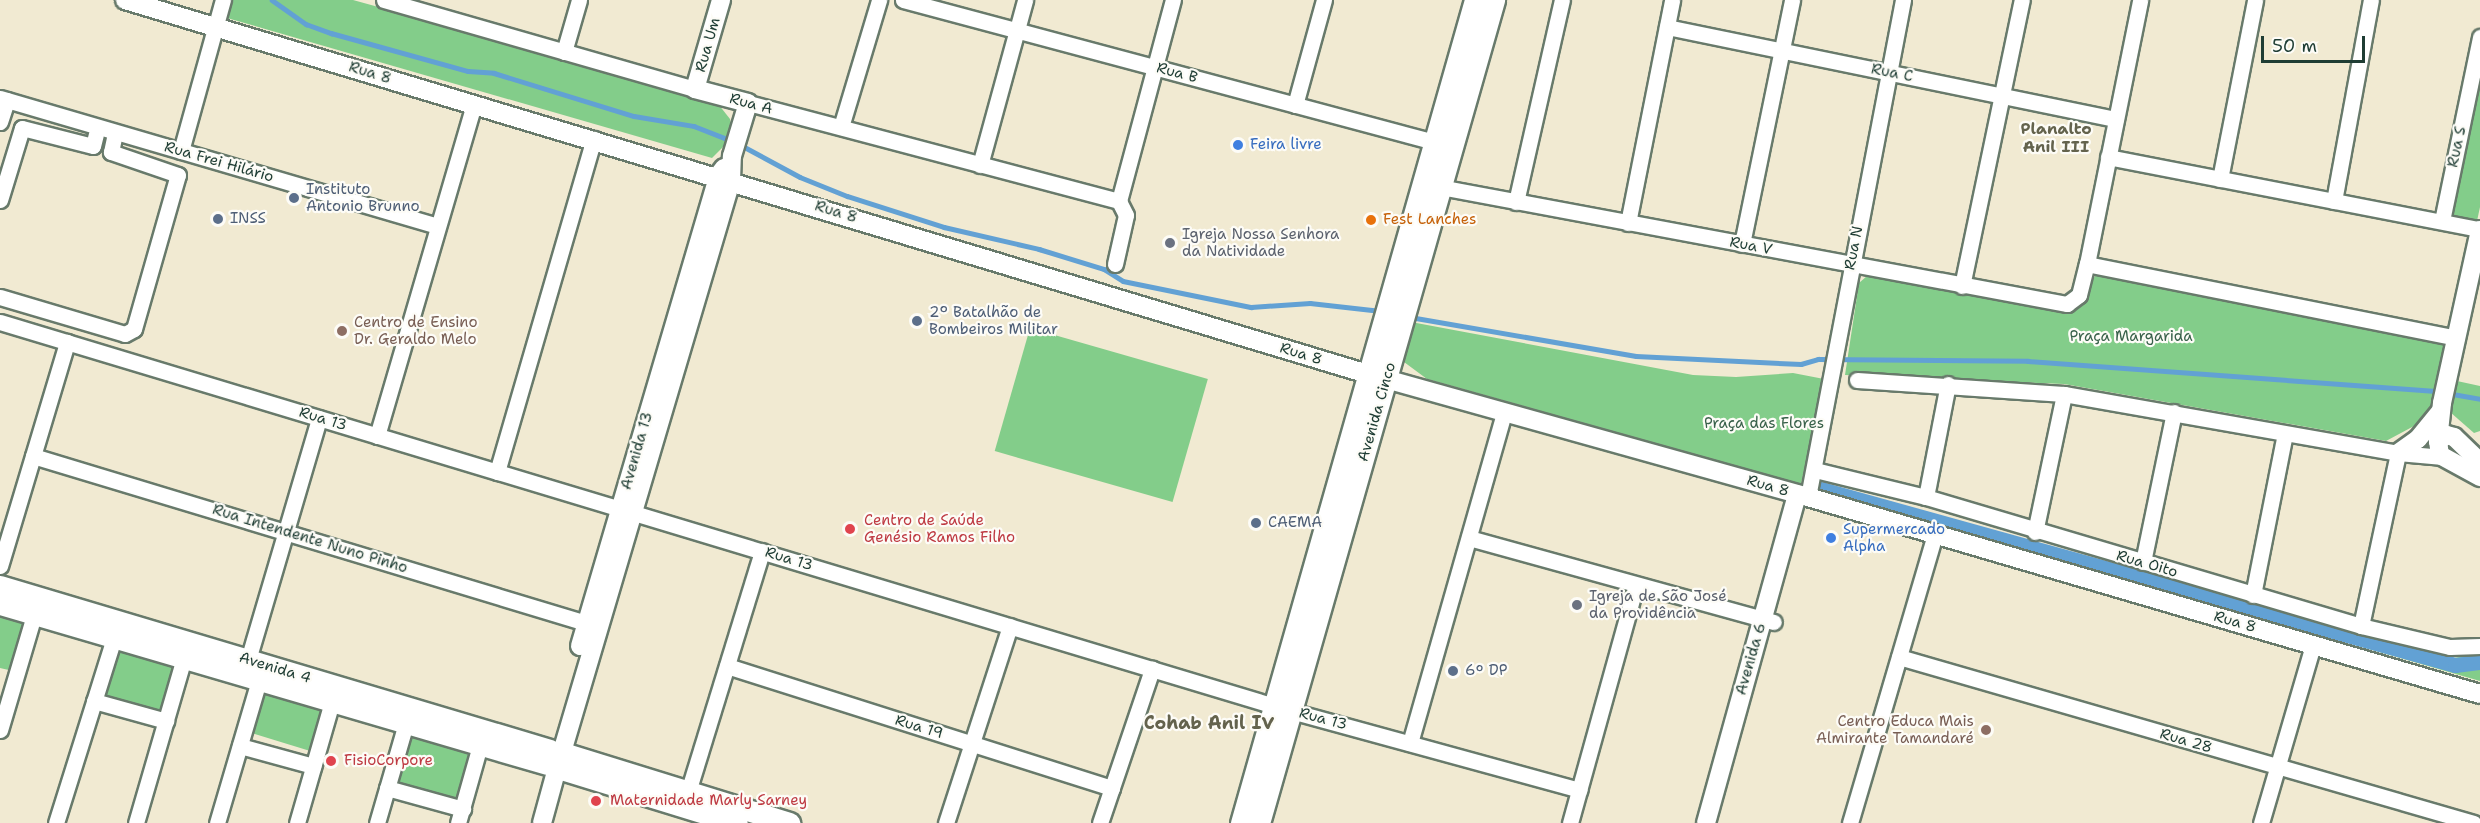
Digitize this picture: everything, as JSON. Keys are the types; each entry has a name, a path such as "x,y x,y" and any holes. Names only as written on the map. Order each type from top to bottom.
{"main road":[{"name":"Avenida Cinco","path":"1259,823 1283,708 1443,144 1475,0"},
{"name":"Avenida Cinco","path":"1404,281 1440,187 1443,144 1494,0"},
{"name":"Avenida 4","path":"0,586 114,638 184,658 248,660 372,705 555,758 688,792 789,823"},
{"name":"Avenida 4","path":"0,604 34,615 72,617 218,660 259,680 332,702 372,705 406,723 480,745 555,758 737,823"},
{"name":"Avenida Cinco","path":"1241,823 1283,708"}],"street":[{"name":"Rua 8","path":"125,0 725,178 1377,377 1803,496 2480,694"},
{"path":"181,151 223,0"},
{"name":"Rua A","path":"384,0 427,6 564,52 695,89 1119,201"},
{"path":"564,52 579,0"},
{"name":"Rua Um","path":"695,89 721,0"},
{"path":"841,128 879,0"},
{"name":"Rua B","path":"903,0 1443,144"},
{"path":"980,165 1025,0"},
{"path":"1115,264 1126,215 1119,201 1173,0"},
{"path":"1295,105 1324,0"},
{"path":"1516,202 1562,0"},
{"path":"1629,223 1672,0"},
{"path":"1742,244 1792,0"},
{"name":"Rua N","path":"1803,496 1815,470 1851,265 1903,0"},
{"path":"1962,286 2022,0"},
{"path":"2140,0 2087,264 2457,338"},
{"path":"2220,179 2255,0"},
{"path":"2334,201 2371,0"},
{"name":"Rua C","path":"1667,27 2116,119"},
{"name":"Rua S","path":"2442,221 2480,38"},
{"path":"0,122 3,99"},
{"name":"Rua Frei Hilário","path":"3,99 438,226"},
{"name":"Avenida 13","path":"542,823 555,758 593,625 748,103"},
{"path":"377,436 474,104"},
{"path":"0,200 22,128 93,146 96,134"},
{"path":"0,297 125,334 134,329 178,175 111,152 114,138"},
{"path":"497,472 594,139"},
{"path":"2108,157 2480,229 2478,253 2442,407 2446,446 2480,477"},
{"name":"Rua V","path":"1440,187 2062,305 2073,302 2079,295 2087,264"},
{"name":"Rua 13","path":"0,322 1283,708 1579,790"},
{"path":"0,567 67,342"},
{"path":"1857,380 1948,384 2064,394 2398,453 2446,446 2480,462"},
{"path":"1926,497 1948,384"},
{"path":"2036,532 2064,394"},
{"path":"2361,626 2398,453 2418,439 2442,407"},
{"path":"1410,743 1504,412"},
{"path":"2143,562 2174,412"},
{"path":"248,660 319,418"},
{"path":"2253,595 2285,434"},
{"name":"Rua Intendente Nuno Pinho","path":"33,456 593,625"},
{"name":"Rua Oito","path":"1815,470 1926,497 2036,532 2361,626 2450,647 2479,642"},
{"name":"Avenida 6","path":"1706,823 1803,496"},
{"path":"1850,823 1935,534"},
{"path":"1469,538 1768,620"},
{"path":"688,792 762,551"},
{"path":"1570,823 1636,585"},
{"path":"0,730 34,615"},
{"name":"Avenida 6","path":"1718,823 1768,620"},
{"path":"946,823 1010,626"},
{"path":"56,823 114,638"},
{"path":"2261,823 2313,645"},
{"name":"Rua 28","path":"1899,657 2474,823"},
{"path":"136,823 184,658"},
{"name":"Rua 19","path":"727,666 1112,788"},
{"path":"1100,823 1152,669"},
{"path":"0,673 16,677"},
{"path":"217,823 259,680"},
{"path":"94,701 166,721"},
{"path":"297,823 332,702"},
{"path":"377,823 406,723"},
{"path":"387,788 460,816 480,745"},
{"path":"240,746 313,766"}],"green space":[{"path":"231,0 353,0 715,100 730,119 732,130 726,144 712,158 227,18"},
{"path":"2480,71 2480,207 2477,221 2451,216"},
{"name":"Praça Margarida","path":"2096,274 2447,345 2435,407 2414,426 2386,441 2064,384 1845,375 1859,283 1867,276 2063,312 2081,303"},
{"name":"Praça das Flores","path":"1411,322 1693,375 1736,377 1793,373 1824,379 1801,484 1427,379 1404,362"},
{"path":"1030,328 1208,379 1173,502 995,451"},
{"path":"2457,381 2480,386 2480,431 2474,433 2450,412"},
{"path":"1818,484 2454,658 2480,653 2480,681 1817,490"},
{"path":"0,617 28,625 13,671 0,668"},
{"path":"115,644 179,664 163,717 99,698"},
{"path":"262,685 326,705 312,751 248,732"},
{"path":"409,735 473,755 458,805 394,786"}],"waterway":[{"path":"272,0 306,24 331,33 468,71 494,73 634,116 694,126 732,141"},
{"path":"739,144 800,177 847,196 944,227 1039,249 1104,269 1123,281 1251,307 1310,303 1381,311"},
{"path":"1410,317 1636,356 1801,364 1818,359 2028,361 2439,391"},
{"path":"2447,393 2480,399"},
{"path":"1821,489 2455,665 2480,662"}],"place":[{"name":"Feira livre","path":"1238,145"},
{"name":"Instituto Antonio Brunno","path":"294,198"},
{"name":"INSS","path":"218,219"},
{"name":"Fest Lanches","path":"1371,220"},
{"name":"Igreja Nossa Senhora da Natividade","path":"1170,243"},
{"name":"2° Batalhão de Bombeiros Militar","path":"917,321"},
{"name":"Centro de Ensino Dr. Geraldo Melo","path":"342,331"},
{"name":"CAEMA","path":"1256,523"},
{"name":"Centro de Saúde Genésio Ramos Filho","path":"850,529"},
{"name":"Supermercado Alpha","path":"1831,538"},
{"name":"Igreja de São José da Providência","path":"1577,605"},
{"name":"6º DP","path":"1453,671"},
{"name":"Centro Educa Mais Almirante Tamandaré","path":"1986,730"},
{"name":"FisioCorpore","path":"331,761"},
{"name":"Maternidade Marly Sarney","path":"596,801"}],"district":[{"name":"Planalto Anil III","path":"2056,138"},
{"name":"Cohab Anil IV","path":"1209,723"}]}
